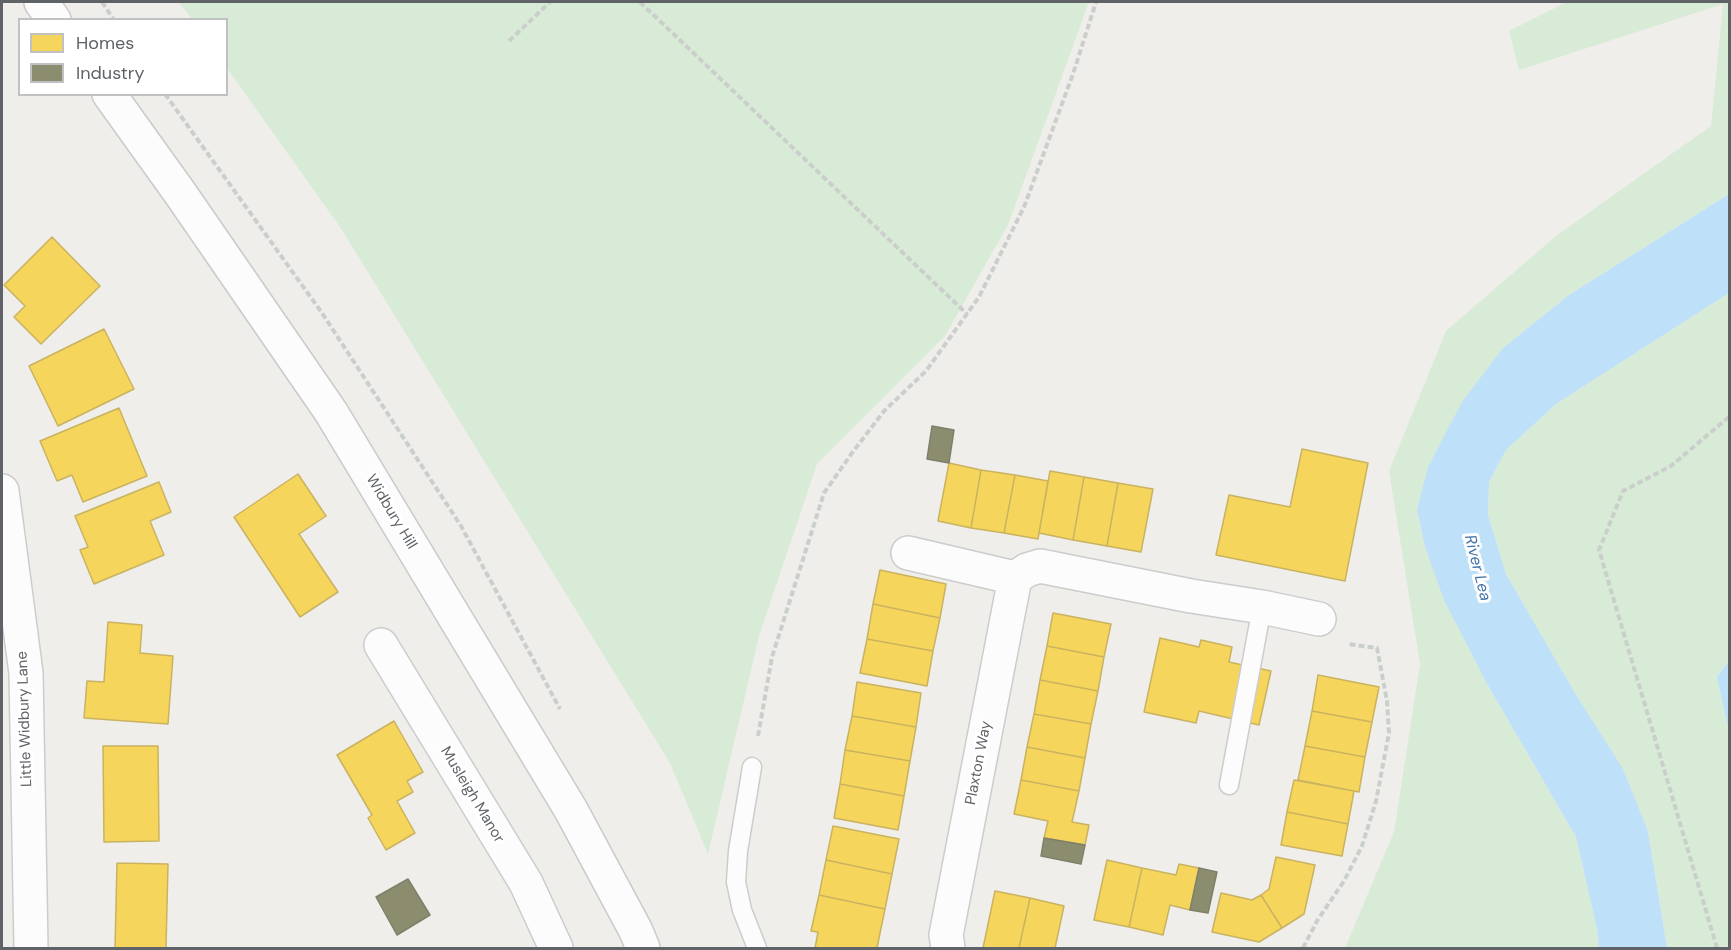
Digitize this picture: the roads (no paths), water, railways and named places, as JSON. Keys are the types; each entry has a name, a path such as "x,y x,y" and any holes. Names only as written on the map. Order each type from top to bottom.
{"street":[{"path":"41,2 53,18"},
{"name":"Widbury Hill","path":"110,96 331,411 571,810 643,948"},
{"name":"Little Widbury Lane","path":"2,491 8,567 26,673 31,948"},
{"path":"908,553 1015,578 1027,570 1040,566 1319,619"},
{"name":"Plaxton Way","path":"948,948 946,934 1015,578"},
{"name":"Musleigh Manor","path":"381,645 525,883 556,948"}],"lane":[{"path":"1230,785 1262,607"},
{"path":"752,767 738,851 736,882 742,910 757,948"}],"water":[{"name":"River Lea","path":"1729,194 1729,293 1556,404 1506,450 1489,482 1488,515 1506,574 1575,693 1623,769 1648,831 1667,948 1599,948 1597,929 1576,837 1486,682 1444,600 1425,547 1417,510 1428,467 1462,402 1503,348 1569,295"},
{"path":"1729,661 1729,731 1717,677"}]}
